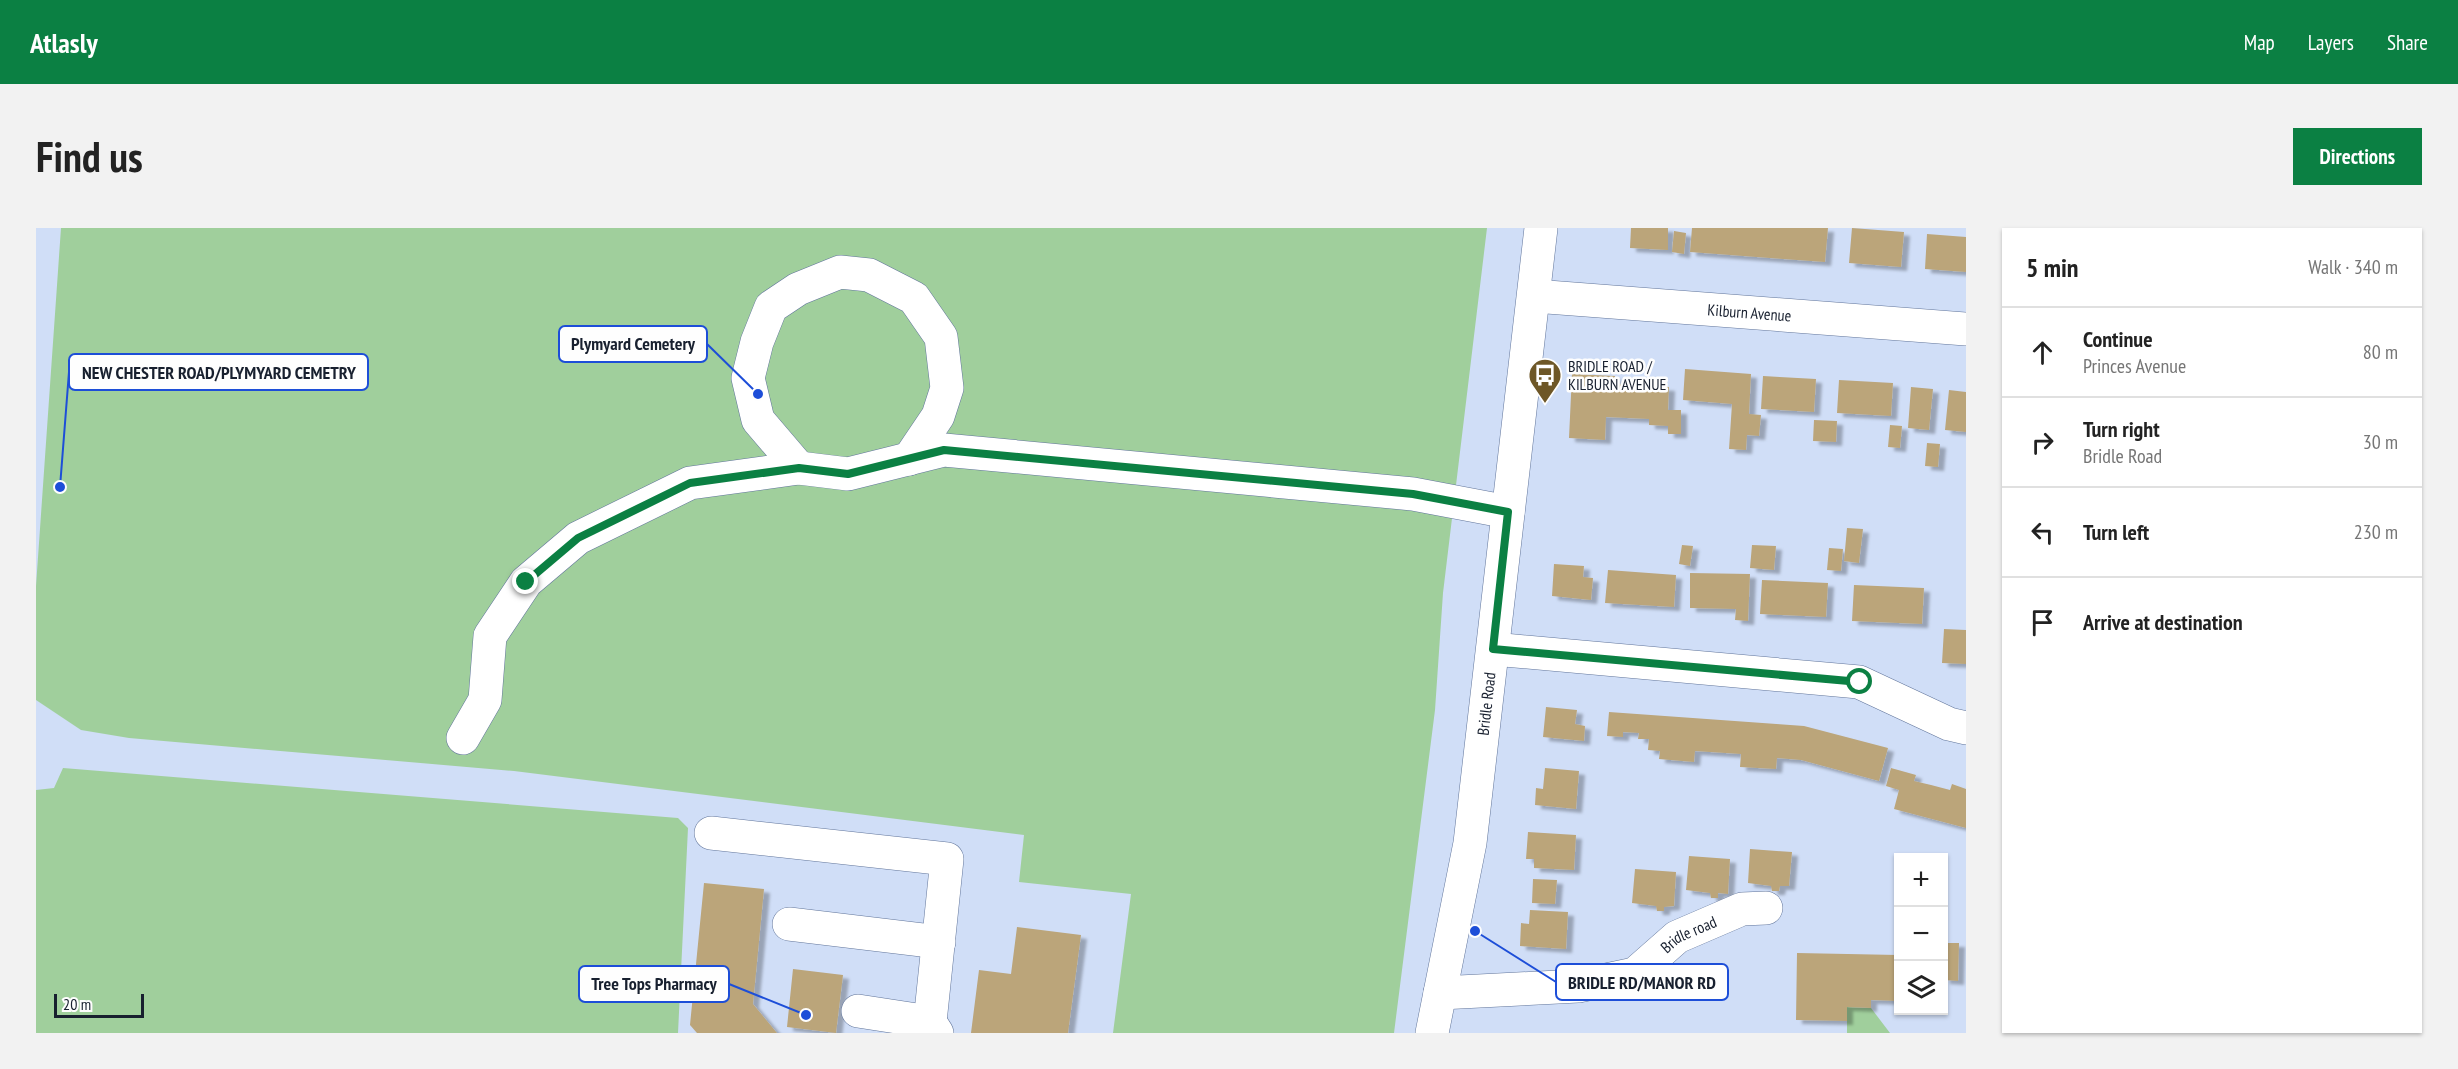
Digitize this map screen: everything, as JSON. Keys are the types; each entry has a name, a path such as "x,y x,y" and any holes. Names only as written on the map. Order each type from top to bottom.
{"street":[{"name":"Bridle Road","path":"1432,1033 1470,843 1541,228"},
{"path":"799,468 758,420 748,378 757,342 771,307 798,289 840,272 868,275 914,298 941,337 947,388 938,416 909,459"},
{"name":"Kilburn Avenue","path":"1534,296 1966,329"},
{"path":"463,738 485,700 490,636 526,582 578,538 690,483 799,468 848,474 944,450 1413,494 1508,512"},
{"path":"1493,649 1860,682 1949,724 1966,728"},
{"path":"711,833 947,859 933,1028 858,1011"},
{"name":"Bridle road","path":"1440,993 1578,986 1635,974 1677,937 1742,909 1766,908"},
{"path":"789,924 939,942"}],"green space":[{"path":"61,228 1487,228 1443,593 1435,710 1394,1033 1113,1033 1131,894 1019,882 1024,835 514,771 129,738 81,730 36,700 36,586"},
{"path":"63,768 678,818 688,828 678,1033 36,1033 36,790 54,788"},
{"path":"1847,1007 1871,1008 1890,1033 1847,1033"}],"building":[{"path":"1631,228 1668,228 1668,250 1630,248"},
{"path":"1692,228 1828,228 1825,262 1690,252"},
{"path":"1852,228 1904,232 1901,267 1849,263"},
{"path":"1674,231 1686,233 1684,254 1672,252"},
{"path":"1927,234 1966,237 1966,272 1925,269"},
{"path":"1685,369 1751,374 1749,414 1761,415 1759,436 1747,435 1746,450 1729,449 1732,404 1683,400"},
{"path":"1572,374 1615,376 1615,384 1669,387 1668,410 1681,410 1681,434 1668,434 1668,426 1649,425 1649,419 1606,417 1605,440 1569,438"},
{"path":"1763,376 1816,379 1814,412 1761,409"},
{"path":"1839,380 1893,383 1891,416 1837,413"},
{"path":"1911,387 1933,389 1929,430 1908,428"},
{"path":"1949,390 1966,392 1966,432 1945,430"},
{"path":"1814,420 1837,421 1836,442 1813,441"},
{"path":"1890,425 1902,426 1900,448 1888,447"},
{"path":"1927,443 1940,444 1938,467 1925,466"},
{"path":"1847,528 1863,529 1859,563 1844,561"},
{"path":"1682,545 1693,546 1690,566 1679,564"},
{"path":"1752,545 1776,546 1774,570 1750,568"},
{"path":"1829,548 1843,549 1841,571 1827,570"},
{"path":"1554,564 1584,566 1583,577 1593,578 1591,600 1552,596"},
{"path":"1608,570 1676,575 1674,607 1605,603"},
{"path":"1690,573 1750,574 1748,621 1735,620 1736,609 1690,608"},
{"path":"1762,580 1828,583 1826,617 1760,614"},
{"path":"1854,585 1924,588 1922,624 1852,621"},
{"path":"1944,629 1966,630 1966,664 1942,663"},
{"path":"1546,707 1577,710 1575,724 1585,726 1584,741 1543,737"},
{"path":"1609,712 1804,726 1888,748 1879,781 1801,760 1777,758 1776,769 1740,767 1741,754 1695,751 1694,762 1659,759 1660,751 1648,750 1649,739 1638,739 1639,733 1623,732 1623,737 1607,736"},
{"path":"1545,768 1579,771 1576,809 1535,805 1536,788 1543,789"},
{"path":"1891,768 1916,775 1914,781 1950,790 1952,784 1966,789 1966,828 1894,809 1899,790 1886,786"},
{"path":"1528,832 1576,835 1574,870 1534,868 1534,859 1526,859"},
{"path":"1750,849 1792,852 1789,886 1780,886 1779,891 1772,891 1771,886 1748,883"},
{"path":"1689,856 1730,859 1728,894 1718,893 1718,898 1711,898 1710,893 1686,890"},
{"path":"1635,869 1676,872 1674,906 1664,907 1664,911 1657,911 1656,906 1632,903"},
{"path":"1533,879 1557,880 1555,904 1532,903"},
{"path":"704,883 764,889 753,1004 777,1033 697,1033 690,1025"},
{"path":"1530,910 1568,912 1566,949 1520,946 1521,923 1529,924"},
{"path":"1017,927 1081,935 1068,1033 971,1033 979,970 1011,974"},
{"path":"1948,943 1959,943 1958,981 1948,980"},
{"path":"1797,953 1894,955 1894,1001 1871,1000 1871,1008 1847,1007 1847,1021 1796,1020"},
{"path":"793,969 843,975 836,1033 787,1027"}],"place":[{"name":"Plymyard Cemetery","path":"758,394"},
{"name":"BRIDLE ROAD / KILBURN AVENUE","path":"1545,404"},
{"name":"NEW CHESTER ROAD/PLYMYARD CEMETRY","path":"60,487"},
{"name":"BRIDLE RD/MANOR RD","path":"1475,931"},
{"name":"Tree Tops Pharmacy","path":"806,1015"}],"route":[{"path":"526,582 578,538 690,483 799,468 848,474 944,450 1413,494 1508,512 1493,649 1860,682"}]}
